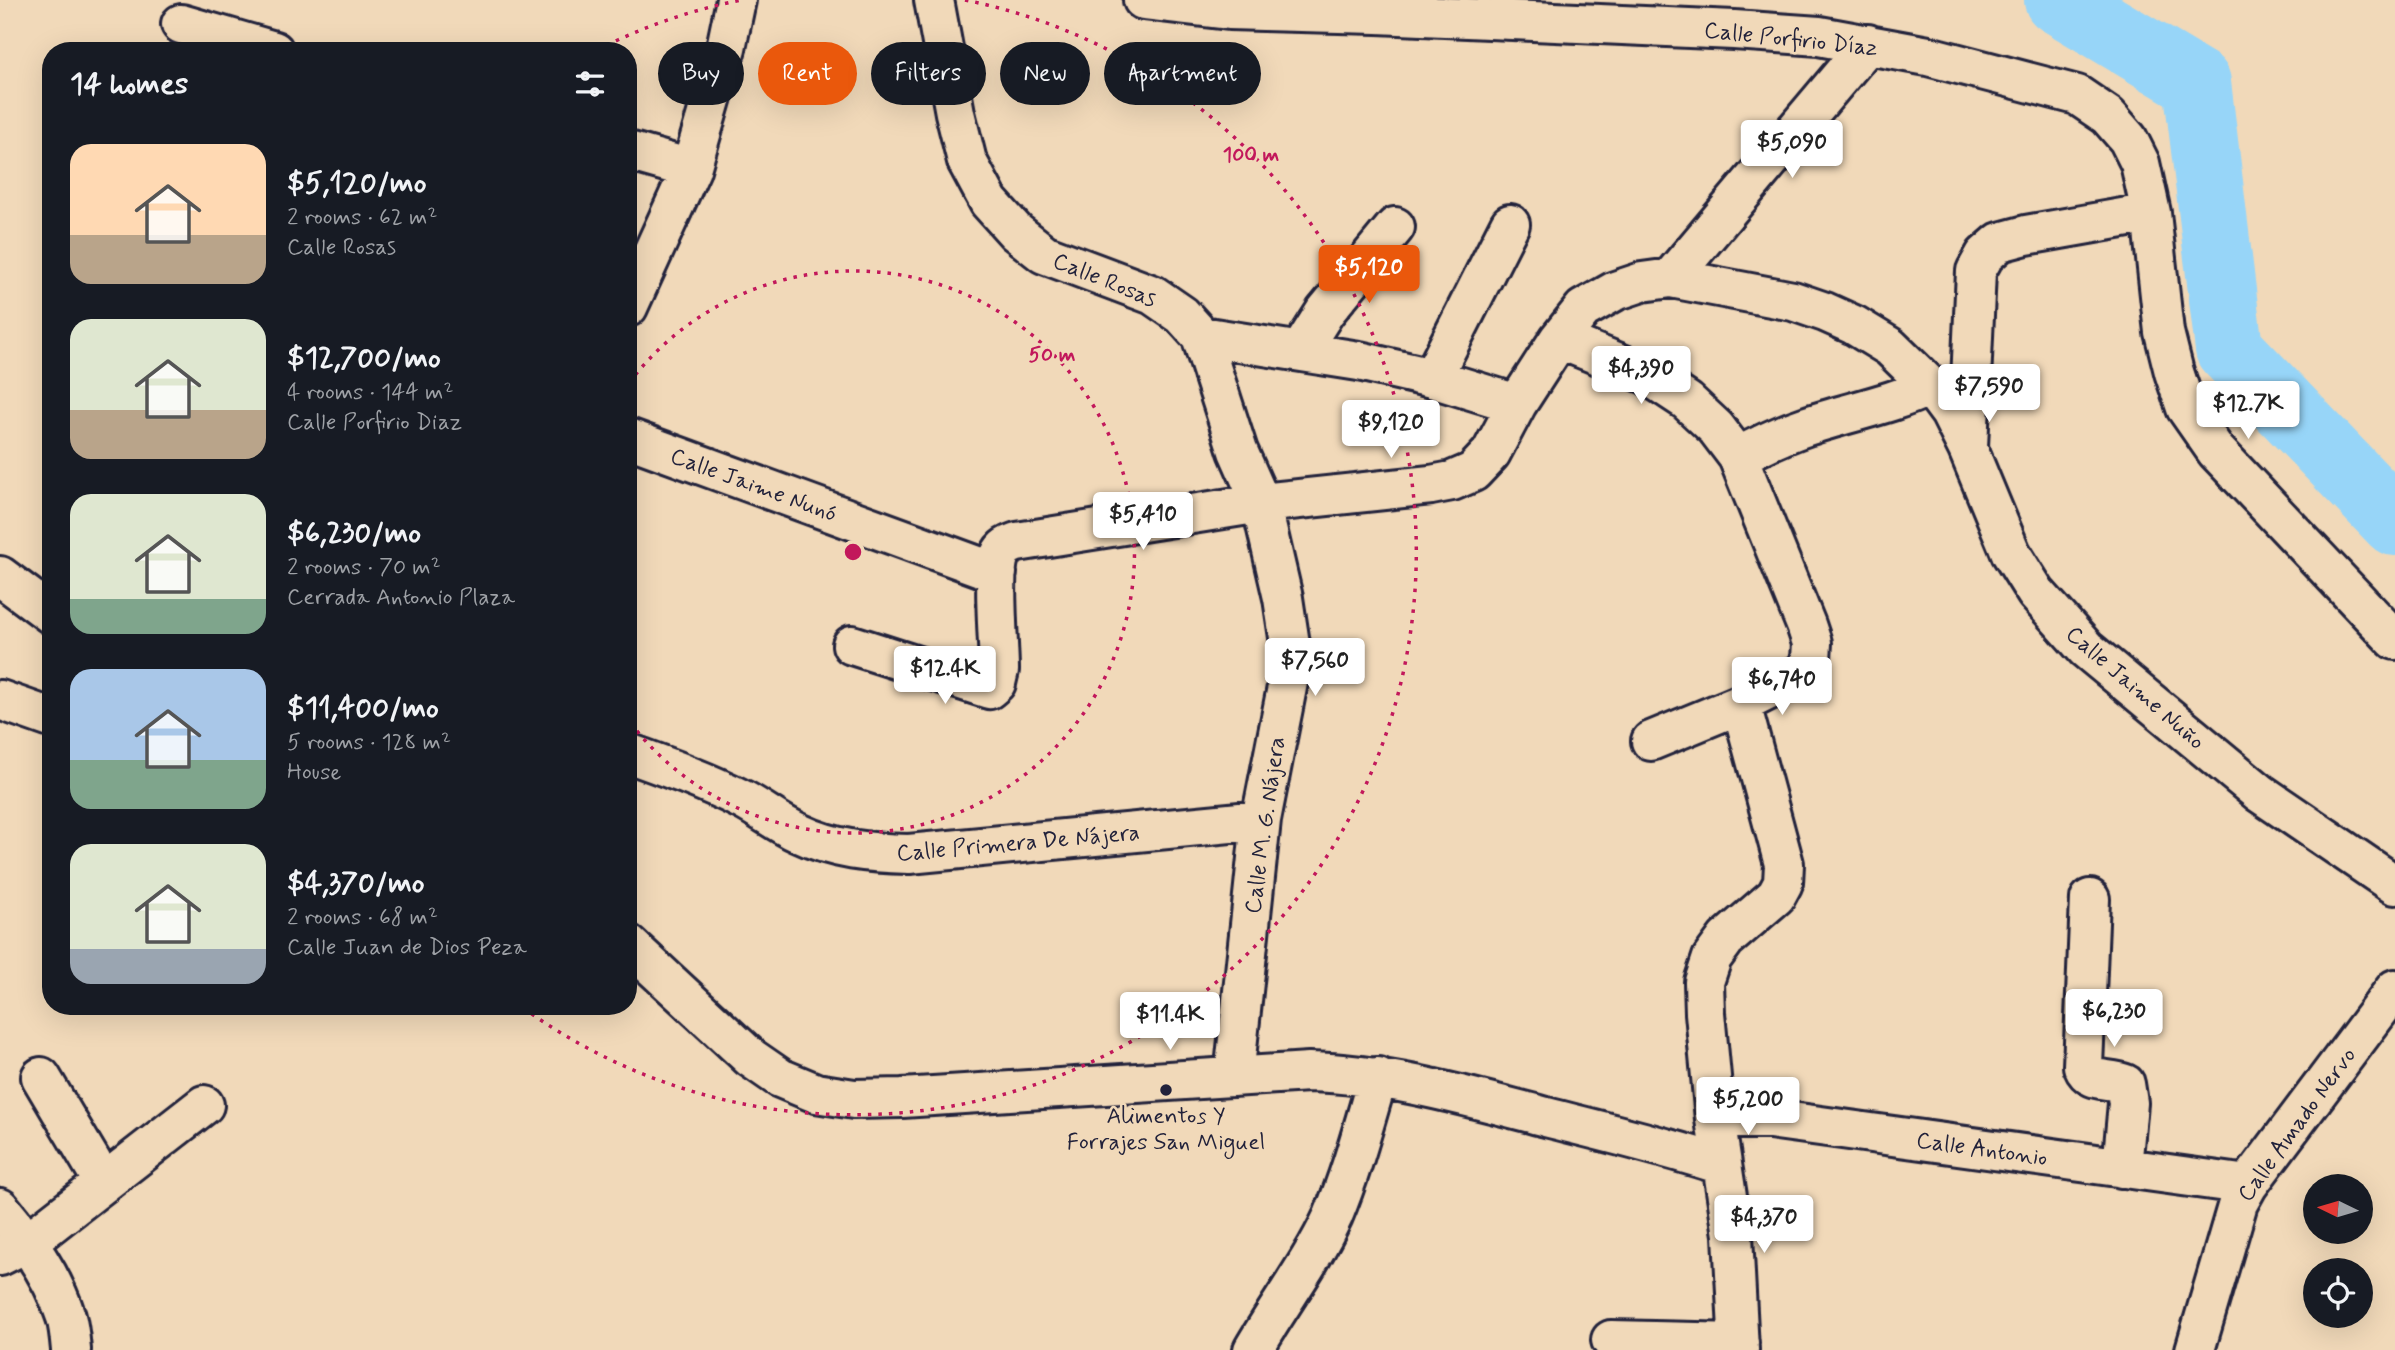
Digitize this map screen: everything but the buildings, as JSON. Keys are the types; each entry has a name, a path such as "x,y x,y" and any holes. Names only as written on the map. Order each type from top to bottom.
{"street":[{"path":"637,287 691,169 726,48 736,0"},
{"name":"Calle Rosas","path":"934,0 955,113 967,161 989,202 1016,232 1044,254 1153,295 1182,315 1200,336"},
{"name":"Calle Porfirio Díaz","path":"1143,0 1229,10 1391,14 1738,15 1819,36 1928,56 2077,95 2108,116 2128,139 2140,163 2151,213 2164,332 2186,408 2216,451 2395,640"},
{"path":"181,24 243,42"},
{"path":"1671,278 1868,44"},
{"path":"637,154 691,169"},
{"path":"1968,449 1976,271 1984,255 2000,242 2026,234 2151,213"},
{"path":"1432,378 1510,224"},
{"path":"1301,351 1325,312 1395,228"},
{"name":"Calle Jaime Nuño","path":"997,573 999,556 1005,547 1017,542 1261,503 1452,481 1473,472 1490,453 1517,404 1559,339 1583,309 1615,291 1642,282 1671,278 1793,301 1854,325 1890,347 1930,387 1950,413 1968,449 2011,553 2036,593 2087,649 2260,793 2395,885"},
{"path":"1200,336 1359,361 1432,378 1517,404"},
{"name":"Calle M. G. Nájera","path":"1200,336 1238,451 1261,503 1283,598 1290,644 1288,682 1261,820 1234,1077"},
{"path":"1559,339 1646,374 1716,428 1738,457 1812,643 1811,659 1805,672 1741,704 1651,741"},
{"path":"1738,457 1764,443 1807,426 1883,405 1930,387"},
{"name":"Calle Jaime Nunó","path":"637,441 997,573"},
{"path":"852,645 989,688 996,682 999,670 997,573"},
{"path":"0,576 42,607"},
{"path":"0,700 42,715"},
{"path":"1611,1340 1739,1347 1733,1235 1715,1119 1704,982 1712,958 1726,939 1776,896 1783,883 1784,864 1741,704"},
{"name":"Calle Primera De Nájera","path":"637,756 743,800 809,837 832,846 871,853 909,854 1261,820"},
{"path":"2090,900 2083,1066 2091,1079 2125,1084 2128,1103 2122,1168"},
{"path":"637,952 751,1058 780,1078 816,1093 854,1098 902,1098 1309,1072 1378,1077 1538,1115 1722,1165"},
{"name":"Calle Amado Nervo","path":"2195,1350 2238,1203 2248,1185 2395,989"},
{"path":"41,1077 104,1183"},
{"path":"1253,1350 1315,1251 1332,1216 1348,1176 1378,1077"},
{"path":"14,1250 204,1105"},
{"name":"Calle Antonio","path":"1715,1119 1770,1119 2248,1185"},
{"path":"0,1208 14,1250 52,1285 67,1318 71,1350"}],"waterway":[{"path":"2058,0 2197,83 2229,349 2395,522"}],"place":[{"name":"Alimentos Y Forrajes San Miguel","path":"1166,1090"}]}
